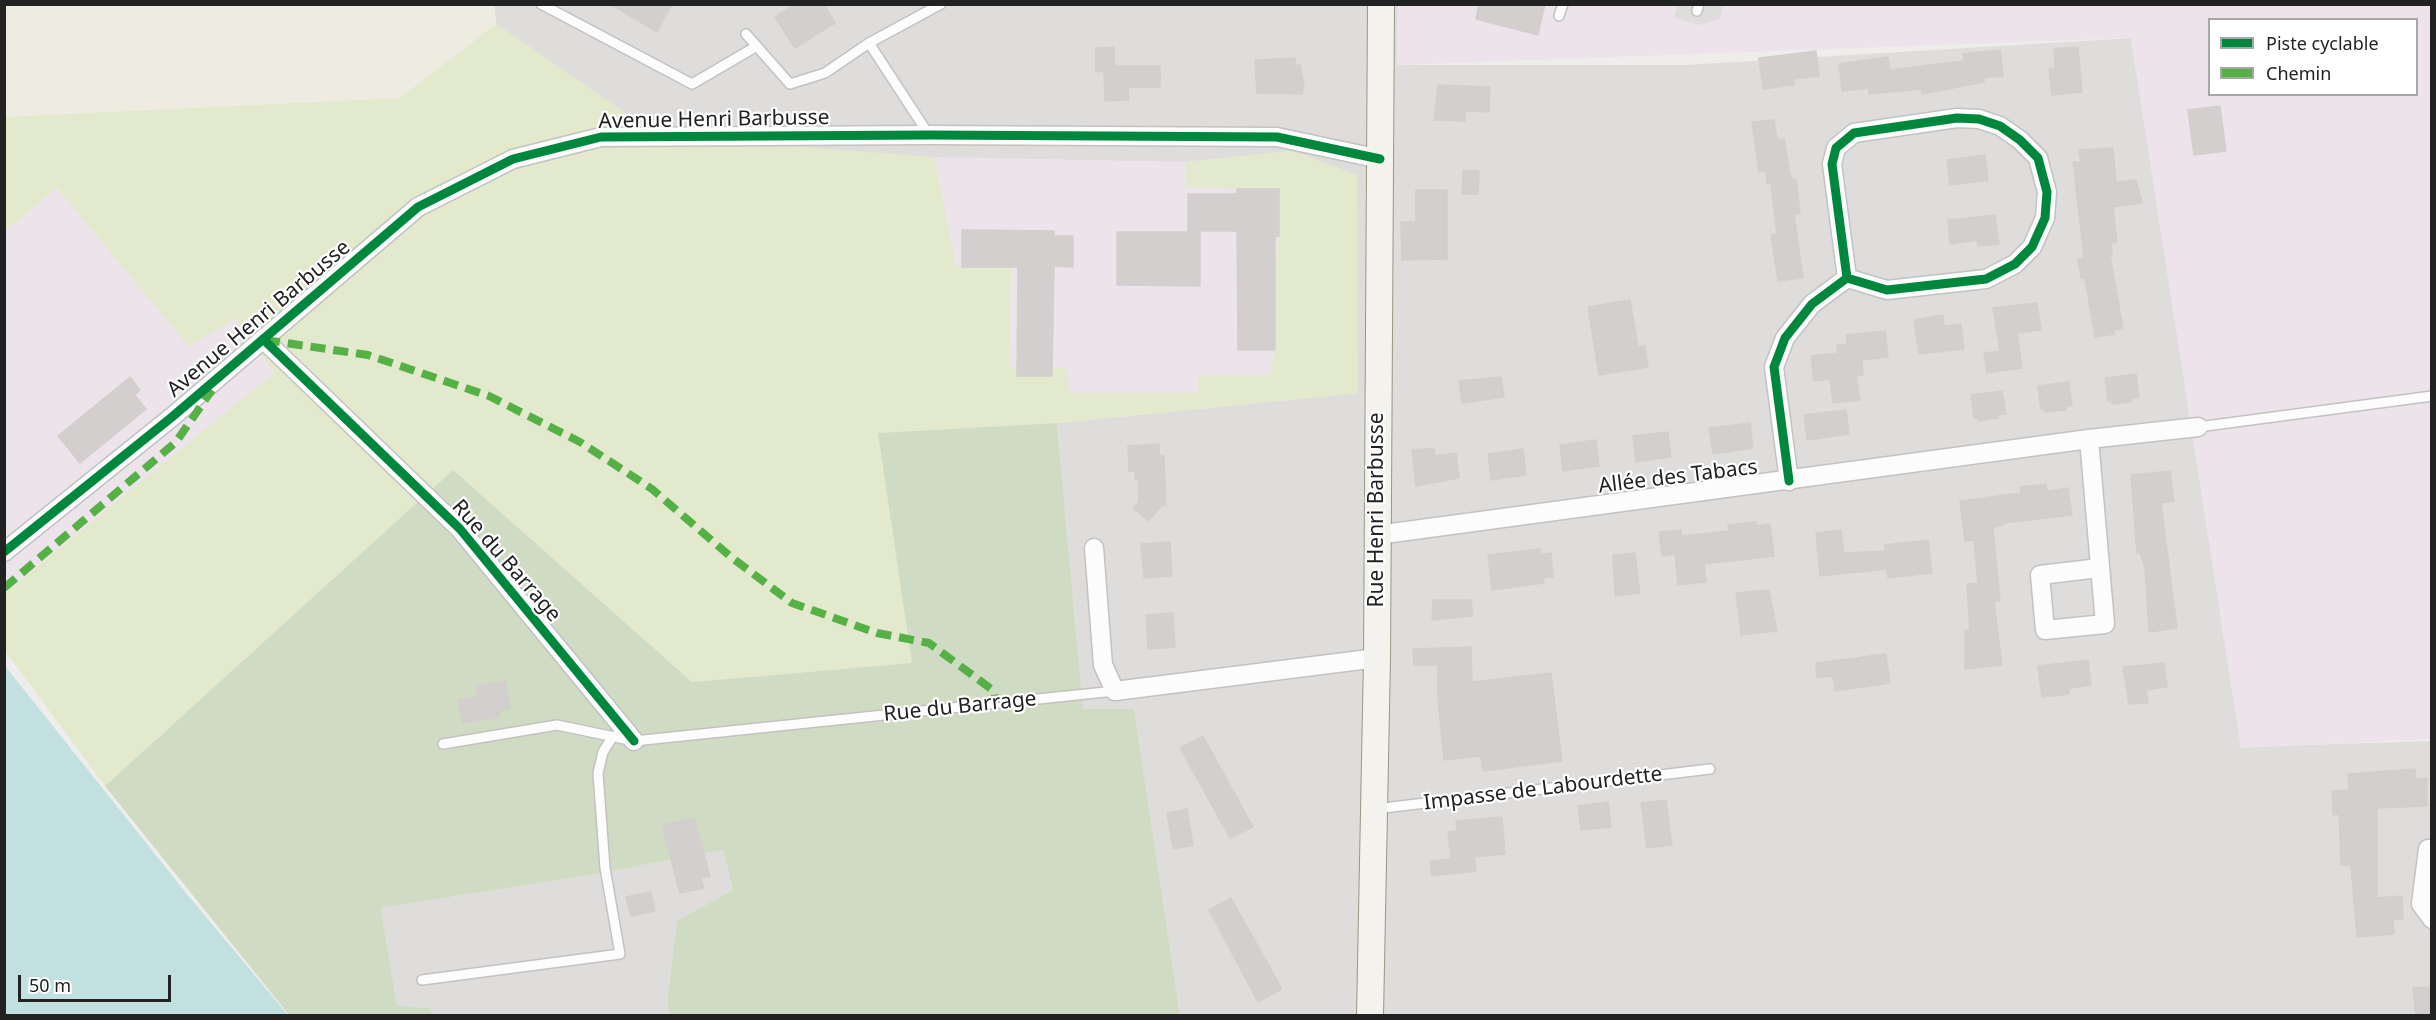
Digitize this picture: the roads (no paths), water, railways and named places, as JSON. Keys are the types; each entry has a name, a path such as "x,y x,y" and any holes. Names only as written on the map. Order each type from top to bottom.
{"main road":[{"name":"Rue Henri Barbusse","path":"1370,1016 1377,658 1381,4"}],"street":[{"path":"1957,118 1979,119 2007,131 2038,158 2047,192 2045,218 2032,247 2002,273 1986,279 1887,290 1847,278 1832,164 1836,148 1849,136 1854,133 1957,118"},
{"name":"Avenue Henri Barbusse","path":"4,552 418,207 513,159 601,137 929,135 1277,137 1380,159"},
{"path":"1789,481 1774,367 1785,338 1812,304 1847,278"},
{"name":"Rue du Barrage","path":"262,339 460,529 634,741"},
{"name":"Allée des Tabacs","path":"1377,535 2089,439 2198,427"},
{"path":"2089,439 2105,624 2045,630 2040,575 2099,568"},
{"path":"1094,548 1103,665 1115,691"},
{"name":"Rue du Barrage","path":"1115,691 1377,658"},
{"path":"2428,849 2421,904 2432,919"}],"lane":[{"path":"541,4 692,84 757,46"},
{"path":"746,34 790,84 825,73 869,43 941,4"},
{"path":"1559,16 1563,4"},
{"path":"869,43 929,135"},
{"path":"2198,427 2432,396"},
{"name":"Rue du Barrage","path":"634,741 1115,691"},
{"path":"443,744 557,725 634,741"},
{"path":"422,980 620,954 605,868 599,783 603,752 613,736"},
{"name":"Impasse de Labourdette","path":"1375,809 1710,769"}],"water":[{"path":"5,666 186,893 288,1015 5,1015"}]}
